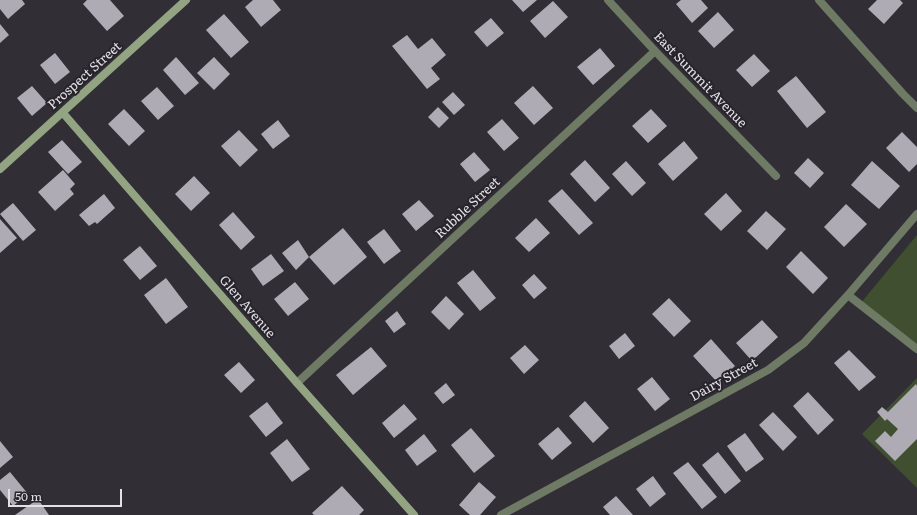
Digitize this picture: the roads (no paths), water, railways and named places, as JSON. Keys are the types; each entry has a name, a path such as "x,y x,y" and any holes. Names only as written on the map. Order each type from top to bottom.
{"street":[{"name":"Prospect Street","path":"0,169 186,0"},
{"name":"East Summit Avenue","path":"608,0 655,51 776,176"},
{"path":"819,0 917,108"},
{"name":"Rubble Street","path":"297,383 655,51"},
{"name":"Glen Avenue","path":"63,113 297,383 414,515"},
{"name":"Dairy Street","path":"501,515 768,370 804,343 848,295 917,214"},
{"path":"848,295 917,349"}]}
